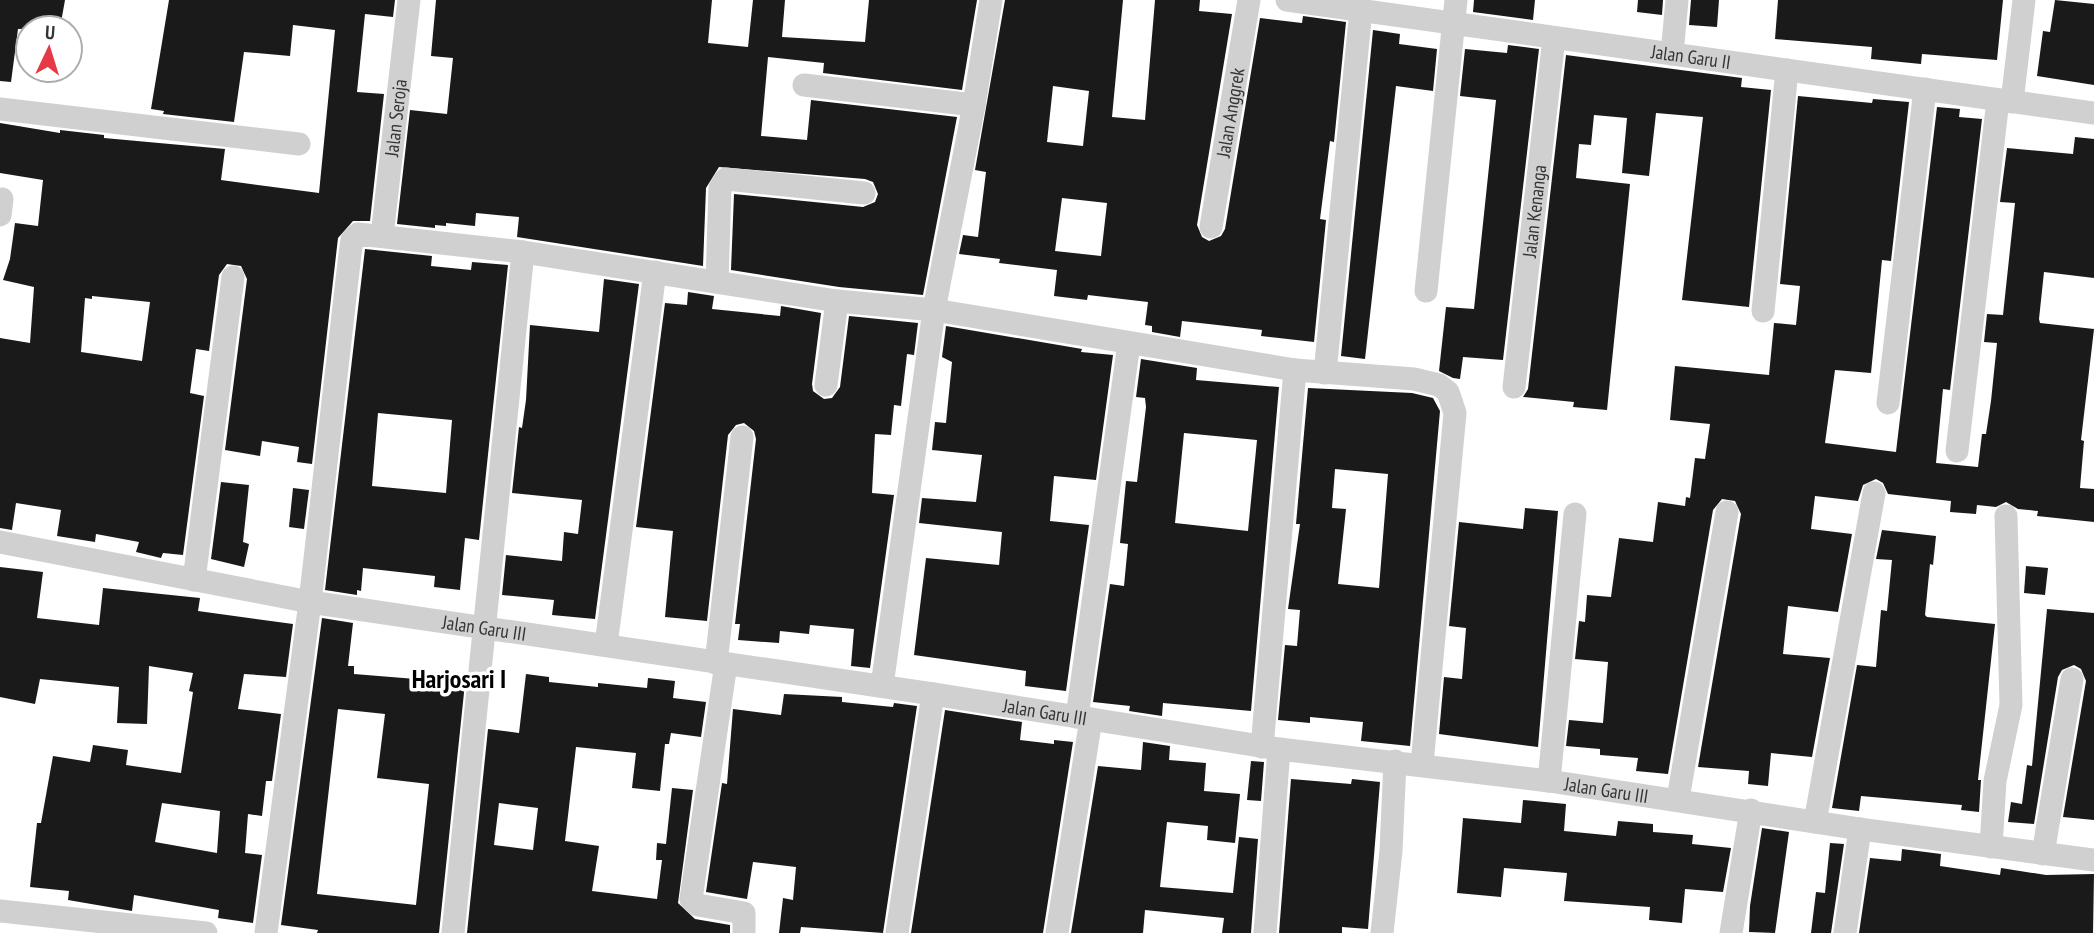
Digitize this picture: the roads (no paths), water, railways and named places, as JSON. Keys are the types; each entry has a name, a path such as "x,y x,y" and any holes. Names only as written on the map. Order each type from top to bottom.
{"street":[{"name":"Jalan Seroja","path":"382,236 409,0"},
{"path":"882,686 934,310 974,105 990,0"},
{"name":"Jalan Anggrek","path":"1211,227 1248,0"},
{"name":"Jalan Garu II","path":"1287,0 1455,11 1554,38 2094,113"},
{"path":"1672,54 1677,0"},
{"path":"1957,451 2005,101 2024,0"},
{"path":"1325,373 1354,6"},
{"path":"1426,291 1455,11"},
{"name":"Jalan Kenanga","path":"1514,387 1554,38"},
{"path":"1763,311 1787,70"},
{"path":"804,85 974,105"},
{"path":"1888,403 1925,89"},
{"path":"0,109 299,144"},
{"path":"717,281 720,188 726,178 863,193"},
{"path":"266,933 310,602 352,240 358,234 523,252 837,301 934,310 1295,370 1414,379 1439,385 1448,392 1454,405 1422,764"},
{"path":"453,933 523,252"},
{"path":"606,645 655,272"},
{"path":"194,580 233,277"},
{"path":"826,385 837,301"},
{"path":"1057,933 1129,343"},
{"path":"1265,933 1270,748 1295,370"},
{"path":"742,437 721,663 691,899 698,905 744,913 744,933"},
{"path":"1815,822 1874,493"},
{"path":"1678,799 1727,512"},
{"path":"1549,781 1575,514"},
{"path":"1991,847 1995,781 2011,705 2006,516"},
{"name":"Jalan Garu III","path":"0,542 310,602 882,686 1270,748 1549,781 1751,810 1860,830 2094,860"},
{"path":"2043,854 2073,679"},
{"path":"897,933 933,694"},
{"path":"1382,933 1391,852 1395,761"},
{"path":"1731,933 1751,810"},
{"path":"1845,933 1860,830"},
{"path":"0,911 206,933"}],"district":[{"name":"Harjosari I","path":"459,679"}]}
